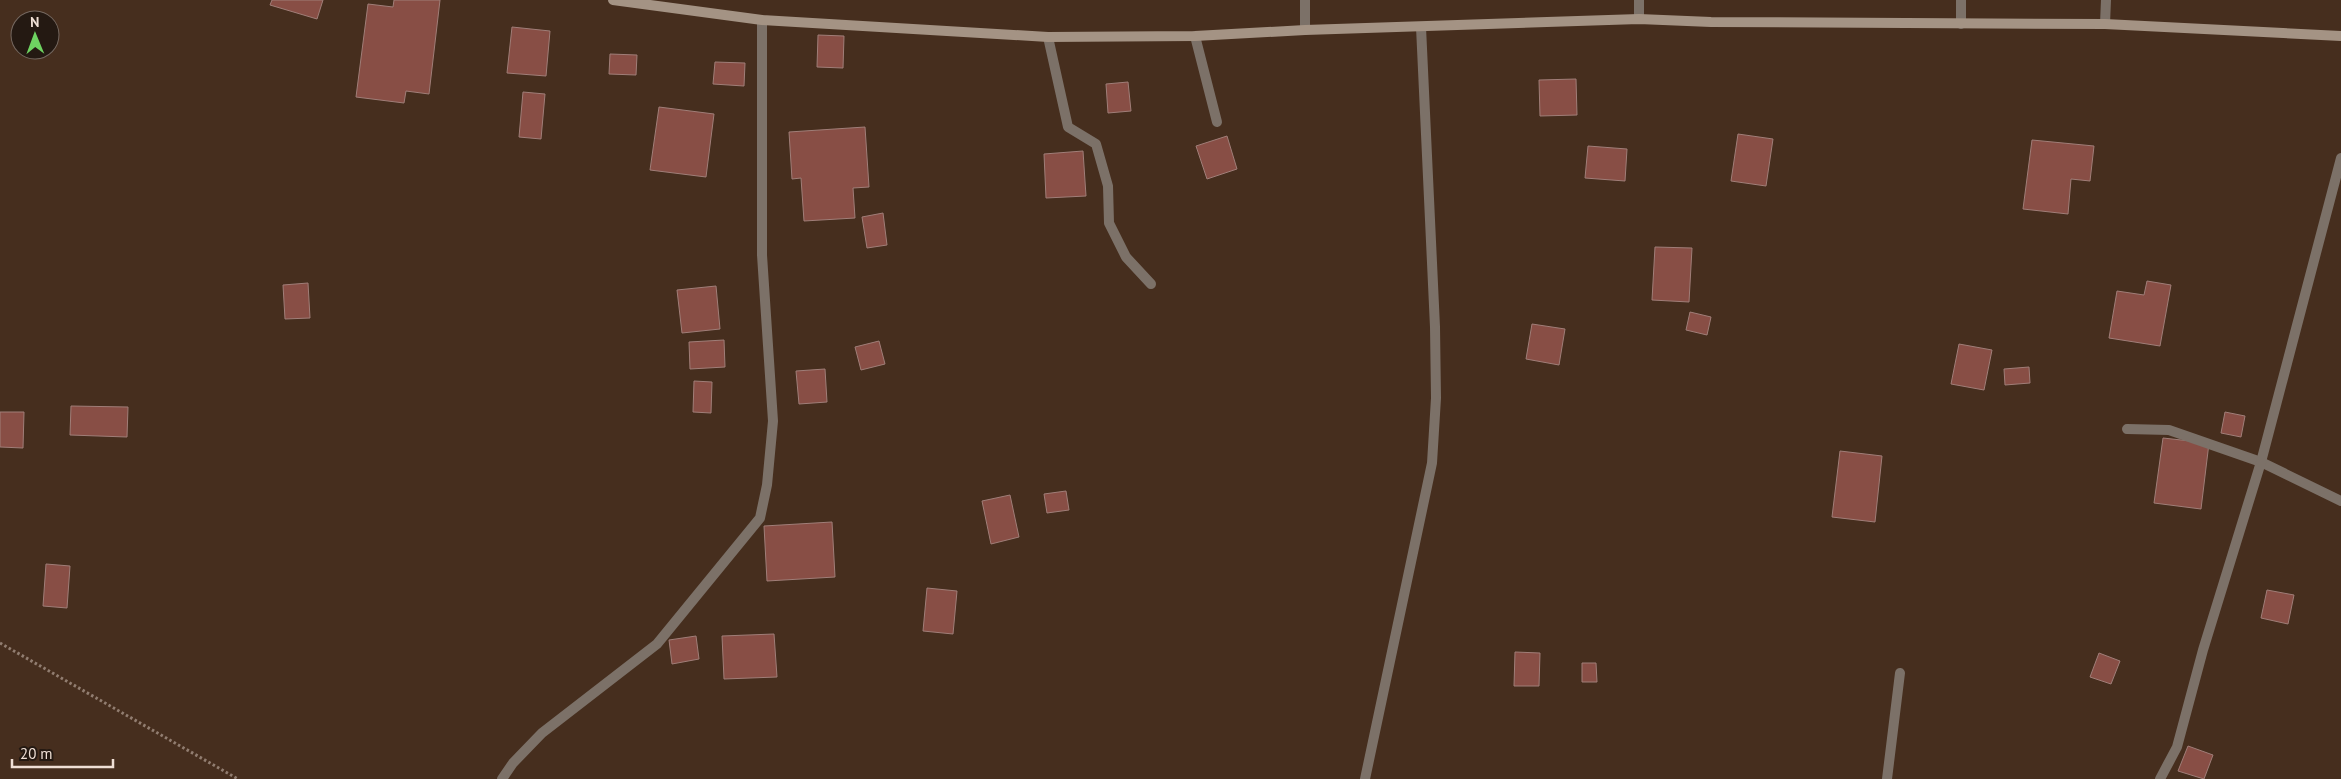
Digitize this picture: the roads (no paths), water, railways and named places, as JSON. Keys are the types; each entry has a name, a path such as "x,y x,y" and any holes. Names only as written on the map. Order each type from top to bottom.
{"street":[{"path":"613,0 762,20 1048,37 1195,36 1305,30 1639,20 2105,24 2341,36"},
{"path":"1305,0 1305,30"},
{"path":"1639,0 1639,20"},
{"path":"1961,0 1961,24"},
{"path":"2105,24 2106,0"},
{"path":"502,779 513,763 542,733 656,644 760,518 769,468 773,421 762,255 762,20"},
{"path":"1365,779 1432,463 1436,398 1435,327 1421,27"},
{"path":"1195,36 1217,122"},
{"path":"1048,37 1068,128 1096,144 1108,186 1108,223 1126,257 1151,284"},
{"path":"2160,779 2177,747 2203,650 2261,462 2341,158"},
{"path":"2127,429 2169,430 2261,462 2341,501"},
{"path":"1887,779 1900,673"}]}
